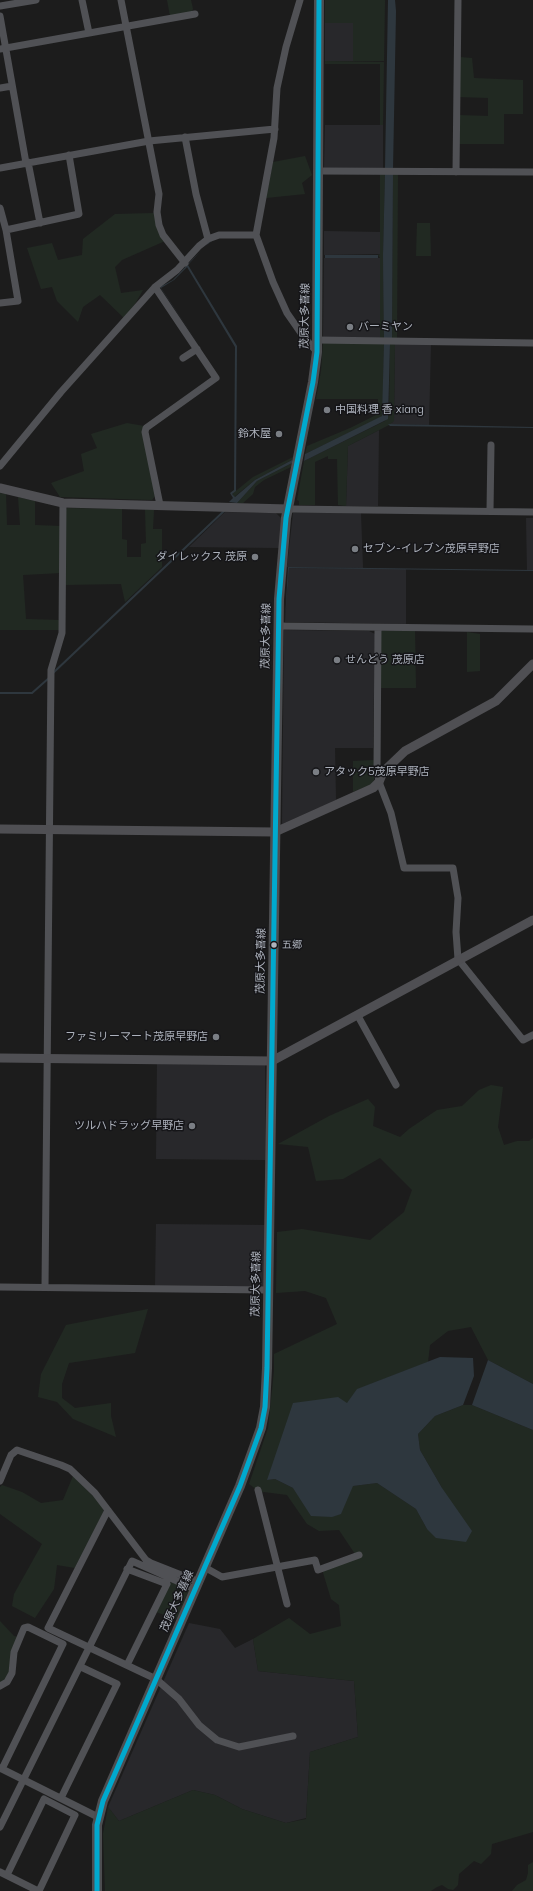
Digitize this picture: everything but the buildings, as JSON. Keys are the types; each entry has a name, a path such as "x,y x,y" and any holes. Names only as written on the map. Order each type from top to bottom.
{"main road":[{"name":"茂原大多喜線","path":"97,1891 98,1817 103,1802 156,1678 206,1568 240,1486 261,1428 265,1407 267,1368 278,626 280,584 288,509 314,382 317,352 319,0"}],"street":[{"path":"0,6 36,0"},
{"path":"82,0 89,33"},
{"path":"120,0 159,194 157,212 159,225 163,234 185,262"},
{"path":"300,0 286,47 277,88 275,129 256,235 273,282 287,313 303,336 317,352"},
{"path":"456,172 458,0"},
{"path":"3,49 195,14"},
{"path":"0,16 3,49 40,223"},
{"path":"0,88 12,86"},
{"path":"0,168 149,141 275,129"},
{"path":"186,137 196,194 208,239"},
{"path":"6,230 78,214 69,155"},
{"path":"318,171 533,172"},
{"path":"0,208 6,230 18,301 0,304"},
{"path":"0,466 61,392 155,288 185,262 199,246 208,239 219,235 256,235"},
{"path":"155,288 216,378 146,428 145,432 160,505"},
{"path":"317,340 533,343"},
{"path":"183,358 197,349"},
{"path":"490,511 491,445"},
{"path":"0,488 63,503 288,509 533,512"},
{"path":"45,1287 46,1059 51,670 62,628 63,503"},
{"path":"278,626 533,629"},
{"path":"378,628 377,769 379,782 391,813 404,868 453,868 458,898 456,932 458,959 523,1040 533,1036"},
{"path":"0,829 275,832 373,788 379,782 382,772 405,751 496,701 533,664"},
{"path":"0,1058 272,1061 358,1016 458,959 533,920"},
{"path":"358,1016 396,1085"},
{"path":"0,1287 268,1290"},
{"path":"0,1481 11,1455 17,1450 61,1464 70,1469 95,1492 136,1548 151,1563 197,1585"},
{"path":"258,1490 287,1604"},
{"path":"108,1510 48,1628 91,1646 156,1678 178,1700 199,1725 218,1740 239,1747 293,1736"},
{"path":"206,1568 222,1577 315,1560 318,1570 359,1555"},
{"path":"0,1827 81,1667 132,1561 197,1585"},
{"path":"127,1665 167,1584 128,1569"},
{"path":"0,1686 7,1682 12,1673 14,1652 24,1628 28,1627 63,1644 1,1769 98,1817"},
{"path":"61,1798 117,1684 81,1667"},
{"path":"44,1799 75,1815 39,1891 3,1874 44,1799"}],"shaded area":[{"path":"167,0 191,0 193,9 191,13 170,16"},
{"path":"325,0 385,0 384,61 353,61 353,23 325,23"},
{"path":"388,0 395,0 396,11 393,169 385,169"},
{"path":"325,23 353,23 353,61 325,61"},
{"path":"460,57 472,58 474,78 523,80 523,114 504,114 504,144 458,144 459,115 488,116 488,98 459,97"},
{"path":"325,61 384,62 383,125 380,125 380,64 325,64"},
{"path":"325,125 383,125 383,169 324,168"},
{"path":"305,156 312,175 302,183 305,194 266,198 273,162"},
{"path":"380,174 385,174 383,255 384,338 380,338 380,258 378,255 380,254"},
{"path":"385,174 393,174 392,339 384,338 383,255"},
{"path":"393,174 398,174 397,339 392,339"},
{"path":"155,213 165,241 122,260 115,267 121,293 143,290 135,304 124,318 100,295 83,307 78,322 57,301 52,287 41,289 27,248 52,243 58,260 82,255 83,239 115,214"},
{"path":"417,223 430,223 431,256 416,256"},
{"path":"324,231 380,232 380,254 324,255"},
{"path":"202,249 188,265 237,346 236,491 232,494 235,497 255,480 292,460 292,463 257,481 237,503 229,502 233,498 230,493 234,490 235,347 187,267 174,280 161,288 201,348 160,287 173,280"},
{"path":"325,255 378,255 378,258 325,258"},
{"path":"324,258 385,258 384,338 323,338"},
{"path":"323,343 384,343 383,414 381,417 305,454 307,446 350,428 378,414 378,399 316,399 321,371"},
{"path":"384,343 390,343 388,419 304,461 305,454 382,416"},
{"path":"390,343 395,343 394,421 348,446 346,506 338,505 337,459 328,459 328,456 315,462 315,505 299,505 299,501 297,500 304,461 385,421 389,415"},
{"path":"395,343 431,344 429,425 389,424 393,422 394,418"},
{"path":"127,423 144,426 156,495 152,500 60,497 51,483 84,471 81,454 97,448 91,434"},
{"path":"388,424 533,427 533,428 390,426"},
{"path":"379,430 378,506 346,506 348,446"},
{"path":"293,457 292,460 255,480 234,497 232,494 253,477"},
{"path":"292,463 291,467 264,480 255,487 253,494 243,503 237,503 257,481"},
{"path":"0,493 6,494 7,525 20,525 18,497 35,501 35,525 61,526 61,573 23,575 26,619 60,620 60,630 0,630"},
{"path":"67,508 122,509 122,539 127,540 127,557 141,557 141,544 146,543 145,509 154,510 153,529 162,529 162,567 125,602 121,584 64,585 65,512"},
{"path":"225,512 276,513 282,519 279,548 189,547"},
{"path":"293,513 361,513 363,568 287,567"},
{"path":"526,518 533,518 533,570 527,570"},
{"path":"288,567 533,571 289,568 285,622"},
{"path":"289,568 406,569 406,624 285,622"},
{"path":"284,630 369,631 375,634 373,748 335,748 336,800 282,824"},
{"path":"415,630 416,688 380,688 381,631"},
{"path":"467,632 480,634 480,671 467,672"},
{"path":"374,760 374,780 372,784 353,792 353,761"},
{"path":"157,1064 265,1065 266,1160 156,1159"},
{"path":"491,1085 503,1087 498,1127 504,1145 517,1141 529,1141 533,1138 533,1384 488,1360 471,1327 448,1331 430,1345 428,1362 358,1389 347,1404 267,1480 275,1479 293,1488 353,1486 377,1483 416,1509 427,1529 442,1488 420,1450 418,1434 435,1416 463,1405 472,1405 533,1430 533,1832 492,1844 491,1854 481,1864 474,1861 459,1874 458,1885 453,1890 442,1885 431,1891 105,1891 103,1834 108,1807 119,1821 193,1790 215,1795 242,1809 286,1823 306,1819 310,1752 358,1737 354,1681 258,1671 253,1639 289,1618 310,1634 341,1626 339,1605 331,1599 321,1566 355,1554 339,1530 319,1531 307,1524 287,1495 264,1492 261,1493 249,1484 268,1428 274,1371 274,1354 337,1324 326,1298 305,1291 276,1293 277,1232 302,1229 370,1240 404,1212 412,1190 380,1158 343,1179 316,1181 308,1147 278,1144 329,1116 368,1099 375,1107 373,1126 400,1137 437,1110 462,1106 479,1090"},
{"path":"156,1224 266,1225 265,1288 155,1287"},
{"path":"148,1309 135,1353 69,1363 62,1384 62,1398 75,1408 111,1403 111,1416 116,1437 73,1419 57,1402 38,1397 41,1374 66,1325"},
{"path":"440,1357 473,1358 474,1376 463,1405 435,1416 418,1434 420,1450 442,1488 472,1531 466,1542 436,1538 427,1529 416,1509 377,1483 353,1486 341,1514 332,1517 311,1516 293,1488 275,1479 267,1480 293,1403 338,1397 347,1403 357,1389"},
{"path":"488,1360 533,1384 533,1430 472,1405"},
{"path":"73,1476 104,1507 103,1513 75,1568 57,1565 54,1589 35,1618 12,1606 14,1594 42,1544 0,1514 0,1487 2,1485 22,1492 41,1503 63,1500"},
{"path":"170,1582 188,1588 190,1594 178,1620 156,1612"},
{"path":"0,1621 14,1636 18,1637 11,1672 5,1681 0,1684"},
{"path":"189,1623 220,1629 235,1648 253,1639 258,1671 354,1681 358,1737 310,1752 306,1818 286,1823 242,1809 215,1795 193,1790 119,1821 108,1807"},
{"path":"533,1862 533,1891 512,1891 517,1885 526,1880 528,1865"}],"waterway":[{"path":"53,673 224,511"},
{"path":"0,693 32,693 49,678"}],"transit line":[{"path":"97,1891 97,1825 103,1801 240,1486 261,1428 265,1407 267,1368 279,599 286,518 313,382 317,352 319,0"}],"place":[{"name":"バーミヤン","path":"350,327"},
{"name":"中国料理 香 xiang","path":"327,410"},
{"name":"鈴木屋","path":"279,434"},
{"name":"セブン-イレブン茂原早野店","path":"355,549"},
{"name":"ダイレックス 茂原","path":"255,557"},
{"name":"せんどう 茂原店","path":"337,660"},
{"name":"アタック5茂原早野店","path":"316,772"},
{"name":"五郷","path":"274,945"},
{"name":"ファミリーマート茂原早野店","path":"216,1037"},
{"name":"ツルハドラッグ早野店","path":"192,1126"}]}
